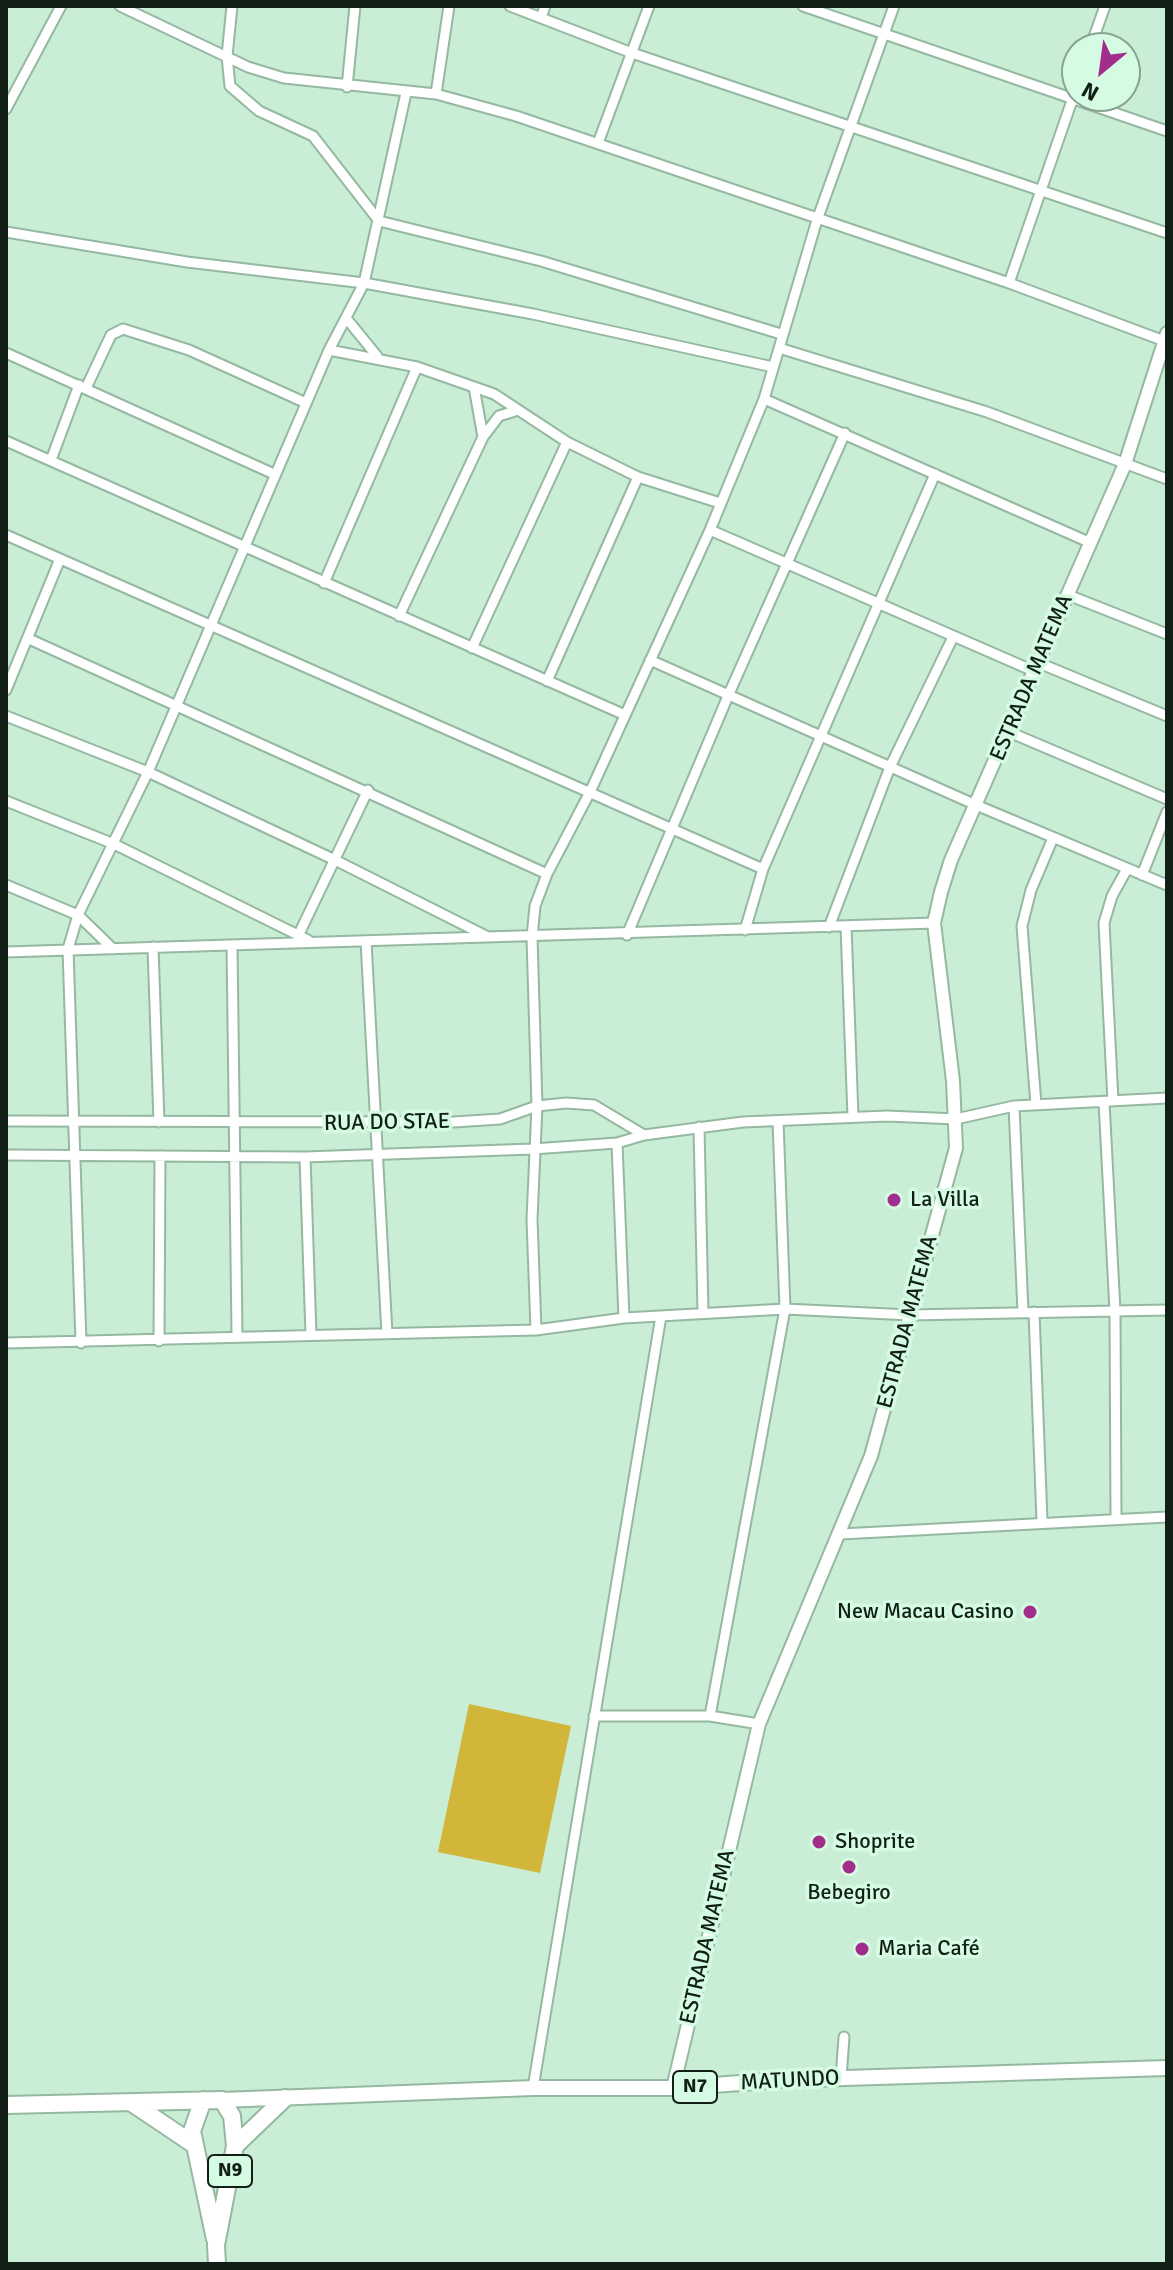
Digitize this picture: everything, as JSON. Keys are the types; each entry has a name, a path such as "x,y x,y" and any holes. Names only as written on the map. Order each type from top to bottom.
{"highway":[{"path":"235,2146 285,2098"},
{"name":"N9","path":"203,2100 194,2120 193,2144 216,2245 217,2264"},
{"name":"N7","path":"6,2105 222,2100"},
{"name":"N9","path":"216,2245 235,2146 232,2116 222,2100"},
{"path":"131,2102 193,2144"}],"main road":[{"name":"MATUNDO","path":"222,2100 533,2088 673,2088 841,2078 1167,2068"}],"street":[{"path":"6,109 61,6"},
{"path":"120,6 227,56 284,78 436,94 598,143 1165,339"},
{"path":"232,6 227,56 230,86 259,111 313,136 379,221 541,261 781,334"},
{"path":"347,87 355,6"},
{"path":"436,94 449,6"},
{"path":"510,6 632,53 1167,233"},
{"path":"541,18 545,6"},
{"path":"598,143 649,6"},
{"path":"803,6 1061,93"},
{"path":"536,1330 533,1149 537,1106 532,937 535,906 547,874 590,792 710,530 764,399 817,220 894,6"},
{"path":"1096,32 1105,6"},
{"path":"81,1343 71,1121 68,949 78,915 148,772 329,350 364,283 406,93"},
{"path":"1009,283 1068,112"},
{"path":"1114,112 1167,131"},
{"path":"6,232 187,262 364,283 533,314 773,367"},
{"path":"346,318 377,356"},
{"path":"51,460 82,387 111,335 123,329 189,350 306,403"},
{"name":"ESTRADA MATEMA","path":"673,2088 759,1724 871,1456 956,1148 956,1119 934,923 951,860 1125,464 1165,339"},
{"path":"779,348 987,412 1167,479"},
{"path":"329,350 377,356 494,394 515,411 567,442 638,477 720,503"},
{"path":"6,353 274,474"},
{"path":"324,583 417,367"},
{"path":"474,387 483,437"},
{"path":"764,399 1091,543"},
{"path":"399,616 483,437 499,416 515,411"},
{"path":"627,935 785,564 845,433"},
{"path":"6,441 625,715"},
{"path":"472,648 567,442"},
{"path":"745,930 763,869 935,474"},
{"path":"547,681 638,477"},
{"path":"710,530 953,637 1167,716"},
{"path":"6,535 763,869"},
{"path":"6,690 60,559"},
{"path":"1068,595 1167,634"},
{"path":"829,927 890,767 953,637"},
{"path":"29,639 368,790 547,874"},
{"path":"650,660 976,805 1167,885"},
{"path":"6,716 148,772 335,860 490,938"},
{"path":"1009,732 1167,799"},
{"path":"298,936 368,790"},
{"path":"6,801 114,844 312,942"},
{"path":"1142,875 1167,812"},
{"path":"1036,1105 1022,926 1031,890 1053,838"},
{"path":"1116,1518 1115,1311 1104,923 1112,896 1127,869"},
{"path":"6,885 78,915 113,949"},
{"path":"6,952 627,935 934,923"},
{"path":"846,926 853,1117"},
{"path":"366,941 387,1334"},
{"path":"232,945 237,1335"},
{"path":"153,947 159,1122"},
{"path":"6,1155 305,1157 533,1149 617,1143 644,1135 699,1127 853,1117 956,1119 1014,1106 1167,1098"},
{"name":"RUA DO STAE","path":"6,1121 377,1124 500,1119 537,1106 594,1105 644,1135"},
{"path":"1014,1106 1023,1312"},
{"path":"710,1716 785,1309 778,1121"},
{"path":"699,1127 703,1313"},
{"path":"617,1143 624,1318"},
{"path":"159,1341 160,1156"},
{"path":"305,1157 311,1335"},
{"path":"6,1343 536,1330 624,1318 785,1309 910,1315 1167,1310"},
{"path":"1034,1312 1042,1521"},
{"path":"533,2088 661,1316"},
{"path":"841,1534 1042,1521 1167,1517"},
{"path":"594,1716 710,1716 759,1724"},
{"path":"841,2078 844,2037"}],"shaded area":[{"path":"469,1704 571,1726 540,1873 438,1852"}],"place":[{"name":"La Villa","path":"894,1200"},
{"name":"New Macau Casino","path":"1030,1612"},
{"name":"Shoprite","path":"819,1842"},
{"name":"Bebegiro","path":"849,1867"},
{"name":"Maria Café","path":"862,1949"}]}
